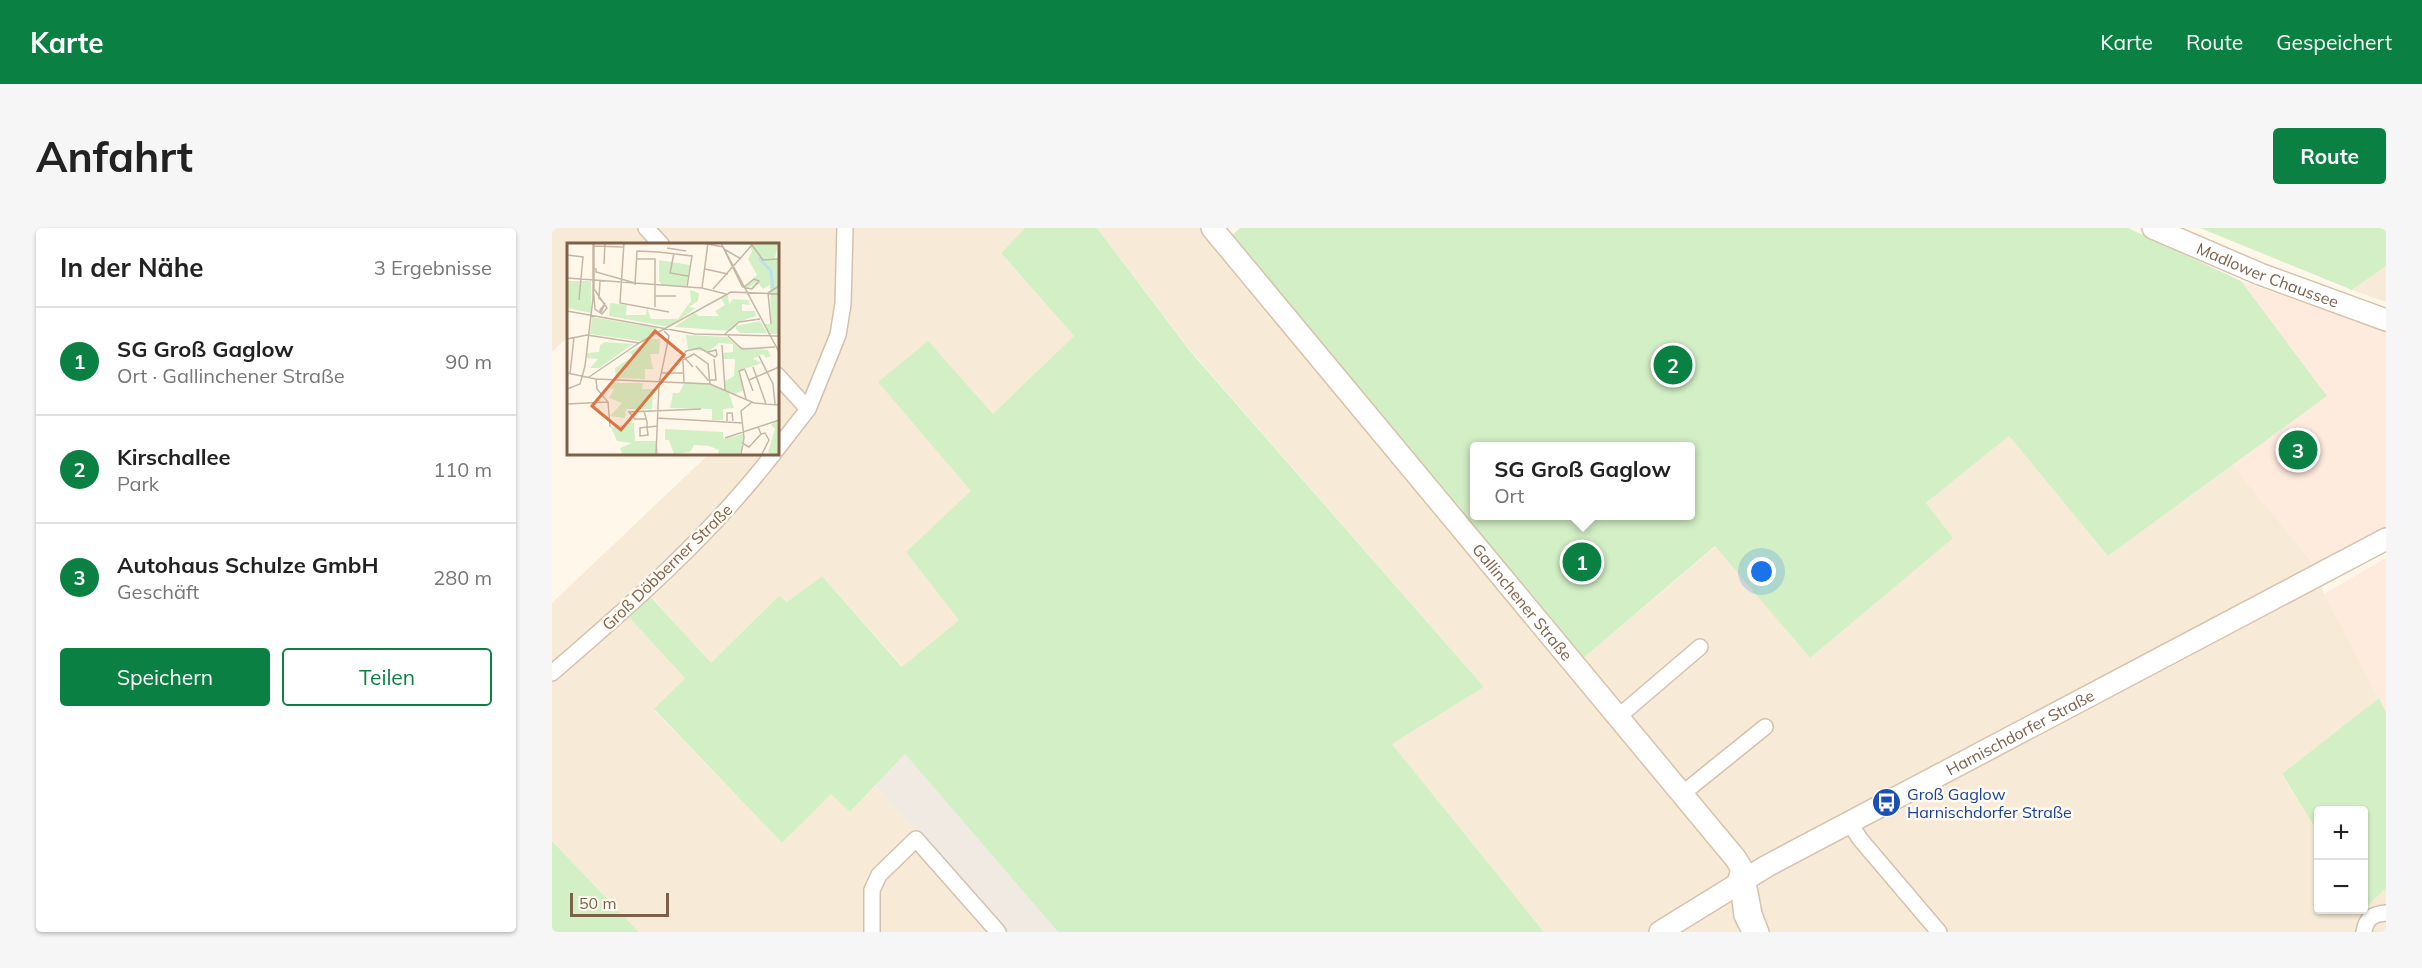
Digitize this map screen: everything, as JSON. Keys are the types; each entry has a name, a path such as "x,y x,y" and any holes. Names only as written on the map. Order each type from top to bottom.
{"street":[{"path":"645,228 660,243"},
{"path":"778,448 808,409 838,335 843,304 846,228"},
{"name":"Gallinchener Straße","path":"1212,228 1682,794 1742,874"},
{"name":"Madlower Chaussee","path":"2152,228 2259,274 2386,320"},
{"path":"778,376 808,409"},
{"name":"Groß Döbberner Straße","path":"552,673 646,591 745,491 773,454"},
{"name":"Harnischdorfer Straße","path":"1660,932 1742,874 1849,822 2386,539"},
{"path":"1618,717 1700,647"},
{"path":"1682,794 1765,728"},
{"path":"1849,822 1860,839 1939,932"},
{"path":"872,932 872,890 879,875 916,839 998,932"},
{"path":"1742,874 1742,916 1750,932"},
{"path":"1742,874 1761,932"},
{"path":"2365,928 2373,915 2386,913"}],"shaded area":[{"path":"552,228 1025,228 1001,253 1074,336 993,415 928,342 971,491 959,620 903,667 822,576 787,602 779,597 711,664 650,595 685,678 654,710 782,843 831,793 850,812 875,786 1007,932 639,932 552,841 552,603 709,454 778,454 778,243 567,243 567,338 552,352"},
{"path":"1097,228 1206,228 1580,661 1716,546 1810,658 1952,538 1926,503 2009,436 2108,556 2233,465 2316,567 2324,594 2379,698 2282,775 2314,827 2314,914 2368,914 2368,904 2386,888 2386,932 1544,932 1392,744 1484,687 1190,350"},
{"path":"2386,266 2386,302 2352,290"},
{"path":"2241,281 2386,332 2386,529 2316,567 2233,465 2327,396"},
{"path":"2386,558 2386,713 2324,594"},
{"path":"905,754 1058,932 1007,932 875,786"}],"green space":[{"path":"1025,228 1097,228 1190,351 1484,687 1392,744 1544,932 1058,932 905,754 850,812 831,794 782,843 654,709 685,678 626,614 649,595 711,663 779,596 787,602 822,576 902,667 959,620 906,552 971,491 878,382 928,341 993,414 1074,336 1001,253"},
{"path":"1240,228 2128,228 2241,281 2327,396 2108,556 2009,436 1926,503 1953,538 1810,658 1715,546 1580,661 1229,238"},
{"path":"2200,228 2386,228 2386,266 2352,290"},
{"path":"2379,698 2386,713 2386,888 2368,905 2368,806 2314,806 2314,826 2282,774"},
{"path":"552,841 639,932 552,932"}],"place":[{"name":"Kirschallee","path":"1673,365"},
{"name":"Autohaus Schulze GmbH","path":"2298,450"},
{"name":"SG Groß Gaglow","path":"1582,562"},
{"name":"Groß Gaglow Harnischdorfer Straße","path":"1886,803"}]}
